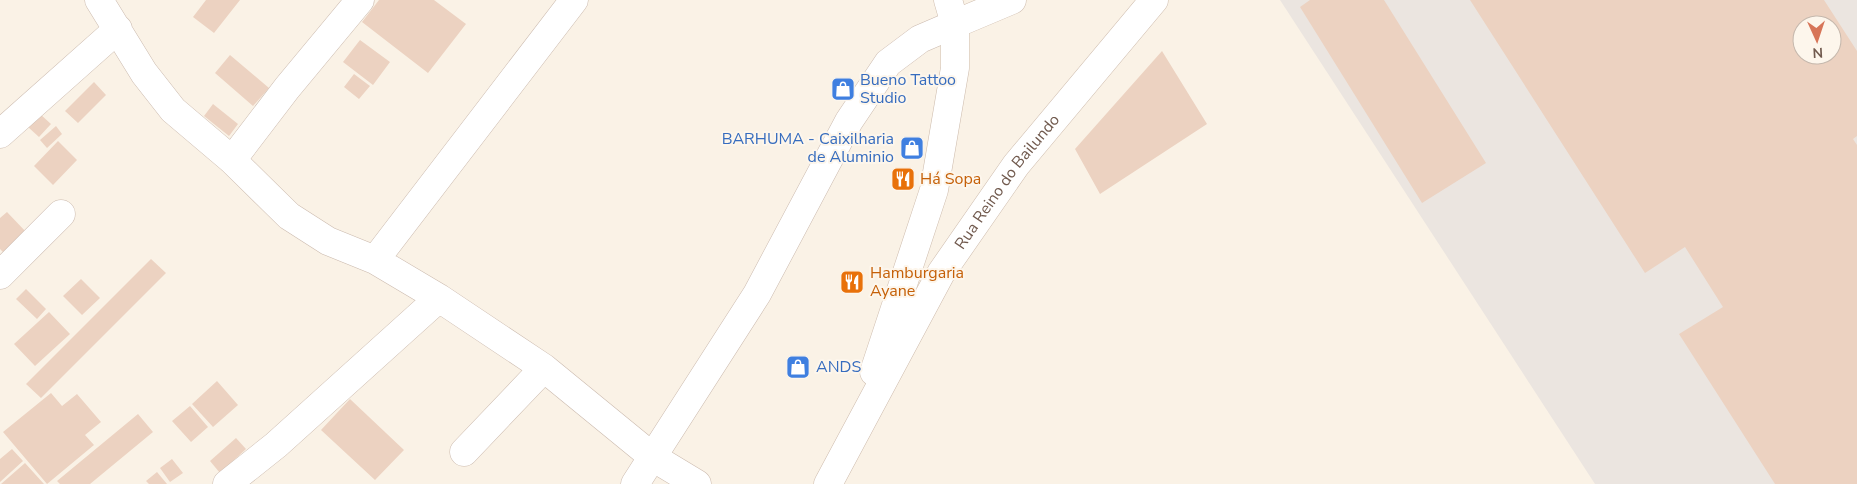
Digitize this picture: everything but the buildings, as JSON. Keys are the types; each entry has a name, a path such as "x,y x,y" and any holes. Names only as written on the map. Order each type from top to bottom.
{"street":[{"path":"99,0 144,73 173,110 232,160 289,216 328,241 375,260 439,298 544,368 654,458 697,484"},
{"path":"232,160 287,88 360,0"},
{"path":"375,260 574,0"},
{"path":"635,484 654,458 757,294 848,121 888,63 952,12 1012,0"},
{"name":"Rua Reino do Bailundo","path":"828,484 941,273 1016,165 1154,0"},
{"path":"854,435 934,190 955,68 952,12"},
{"path":"0,134 118,29"},
{"path":"0,275 61,214"},
{"path":"226,484 276,445 439,298"},
{"path":"464,452 544,368"}],"shaded area":[{"path":"1280,0 1857,0 1857,484 1595,484"}],"place":[{"name":"Bueno Tattoo Studio","path":"843,89"},
{"name":"BARHUMA - Caixilharia de Aluminio","path":"912,148"},
{"name":"Há Sopa","path":"903,179"},
{"name":"Hamburgaria Ayane","path":"852,282"},
{"name":"ANDS","path":"798,367"}]}
